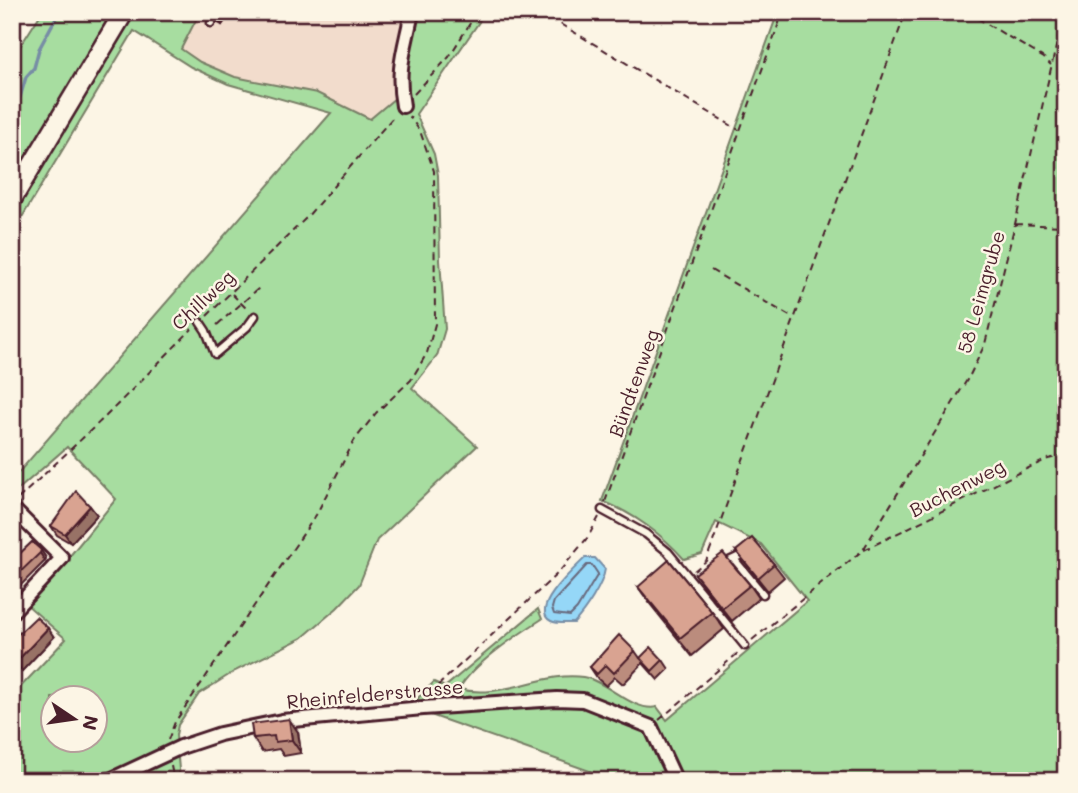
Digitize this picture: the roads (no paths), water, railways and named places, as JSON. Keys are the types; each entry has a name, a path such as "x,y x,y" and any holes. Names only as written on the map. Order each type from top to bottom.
{"street":[{"path":"12,199 124,12"},
{"path":"402,106 399,86 400,61 412,12"},
{"path":"12,506 62,558 12,612"},
{"name":"Rheinfelderstrasse","path":"107,781 181,747 220,734 282,721 557,699 583,700 651,727 676,781"}],"lane":[{"path":"211,23 218,12"},
{"path":"200,322 215,354 247,327 255,316"},
{"path":"602,510 646,534 668,552 745,646"},
{"path":"723,564 757,547"},
{"path":"734,559 763,594"},
{"path":"696,586 705,579"}],"water":[{"path":"585,558 595,558 605,569 597,590 574,623 551,621 545,615 549,598"}],"waterway":[{"path":"12,102 20,97 26,77 34,68 39,49 59,12"}]}
